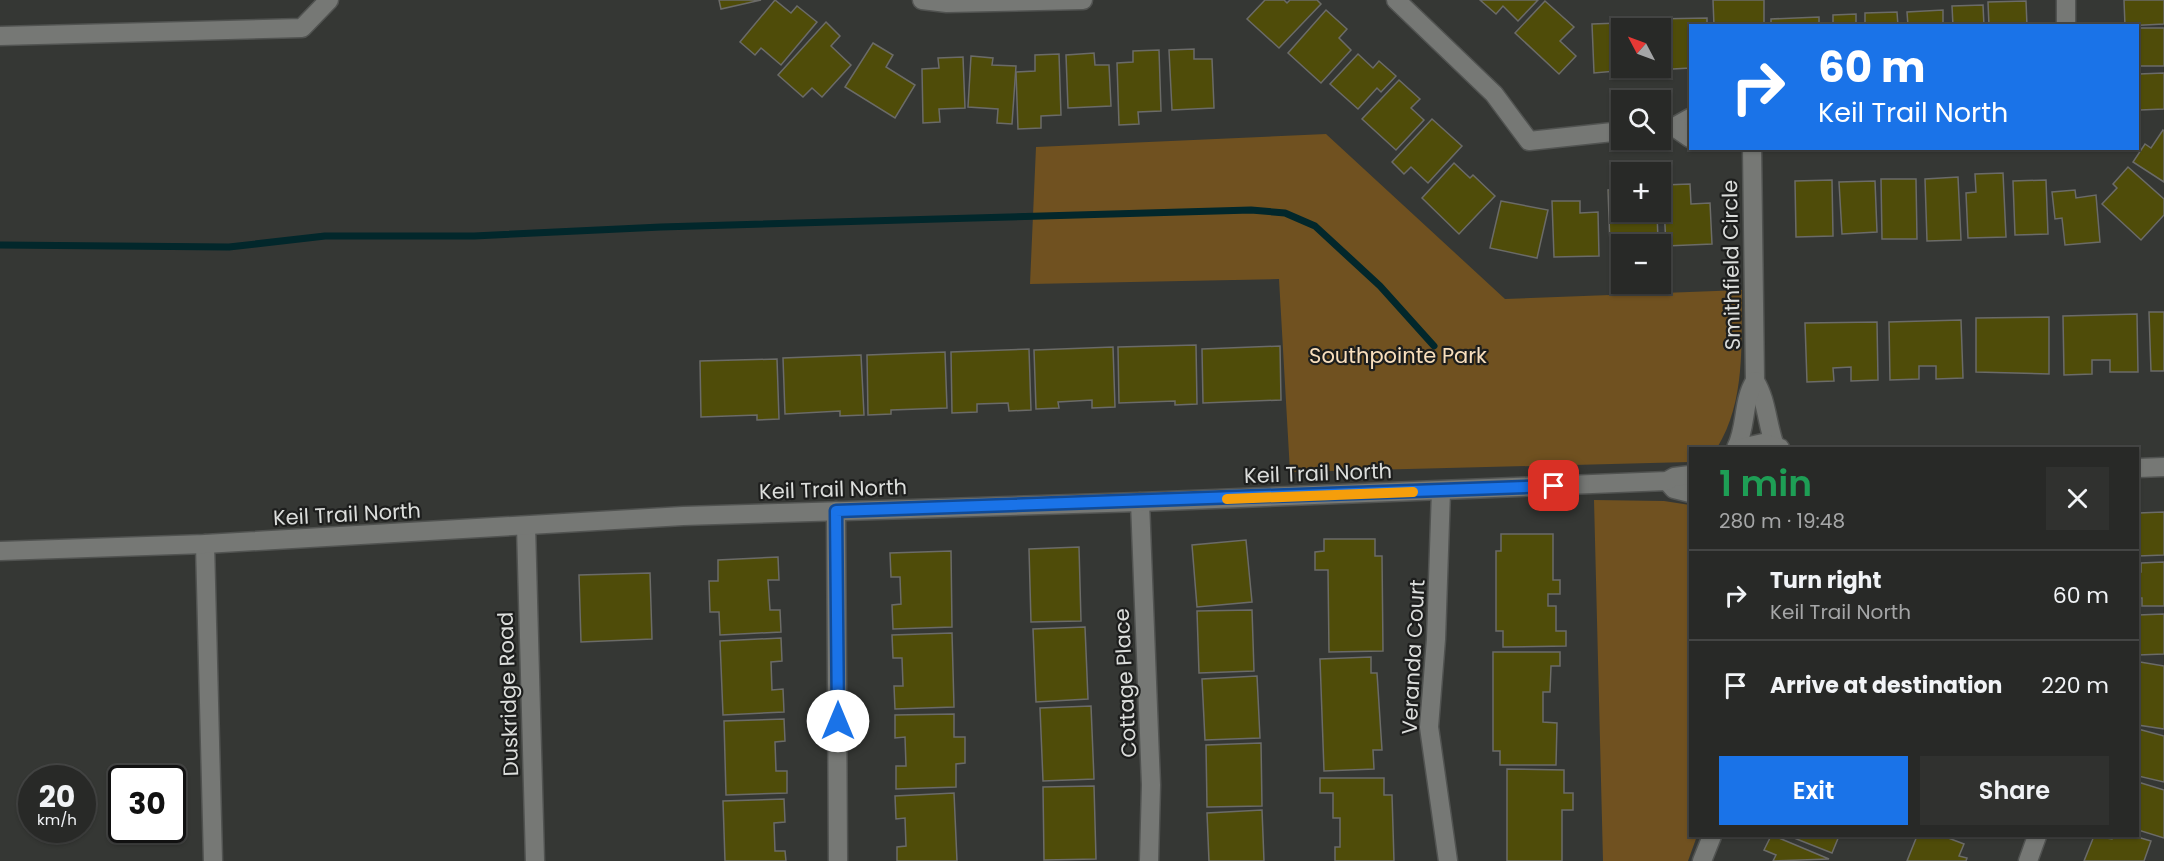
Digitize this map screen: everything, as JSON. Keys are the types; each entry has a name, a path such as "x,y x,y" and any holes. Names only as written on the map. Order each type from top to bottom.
{"street":[{"path":"0,36 302,28 328,0"},
{"path":"922,0 947,3 1083,0"},
{"path":"1396,0 1494,94 1529,141 1611,131"},
{"path":"2066,0 2066,24"},
{"path":"1671,126 1689,118"},
{"path":"1671,130 1689,138"},
{"name":"Smithfield Circle","path":"1752,150 1755,381 1762,392 1767,426 1777,447"},
{"name":"Smithfield Circle","path":"1736,447 1742,436 1748,392 1755,381"},
{"path":"1744,447 1752,444 1777,447"},
{"path":"2139,468 2164,467"},
{"name":"Keil Trail North","path":"0,551 205,544 682,516 1140,502 1667,481 1674,477 1689,475"},
{"path":"1667,481 1674,489 1689,493"},
{"name":"Veranda Court","path":"1441,491 1436,639 1429,727 1448,861"},
{"name":"Cottage Place","path":"1140,502 1152,785 1149,861"},
{"path":"836,511 838,861"},
{"name":"Duskridge Road","path":"526,526 535,861"},
{"path":"205,544 213,861"},
{"path":"1702,861 1712,837"},
{"path":"2029,859 2037,837"}],"green space":[{"name":"Southpointe Park","path":"1326,134 1505,299 1742,290 1740,372 1733,411 1718,447 1689,447 1689,462 1290,472 1279,279 1030,284 1036,147"},
{"path":"1594,500 1664,501 1689,505 1689,837 1697,837 1688,861 1603,861"}],"building":[{"path":"719,0 761,0 721,9"},
{"path":"775,0 791,13 797,6 817,22 781,65 761,48 755,55 740,42"},
{"path":"1265,0 1284,0 1287,3 1290,0 1317,0 1321,4 1279,48 1247,19"},
{"path":"1480,0 1538,0 1518,21 1503,6 1496,14"},
{"path":"1713,0 1764,0 1764,24 1714,24"},
{"path":"2124,0 2164,0 2164,24 2125,24"},
{"path":"1545,1 1574,27 1560,41 1576,56 1559,74 1515,33"},
{"path":"2026,1 2027,24 1989,24 1988,2"},
{"path":"1983,5 1984,24 1953,24 1952,6"},
{"path":"1326,10 1347,29 1339,38 1351,50 1321,83 1288,53"},
{"path":"1943,10 1943,24 1908,24 1907,12"},
{"path":"1897,12 1898,24 1865,24 1865,13"},
{"path":"1856,14 1856,24 1833,24 1833,15"},
{"path":"1819,17 1819,24 1771,24 1771,19"},
{"path":"1707,18 1707,24 1689,24 1689,68 1671,69 1671,19"},
{"path":"826,22 840,36 831,46 851,65 822,97 812,88 803,97 778,75"},
{"path":"1611,23 1611,71 1594,73 1592,24"},
{"path":"2139,28 2164,28 2164,66 2139,66"},
{"path":"873,43 893,55 886,67 915,85 895,118 845,87"},
{"path":"1194,49 1194,59 1212,59 1214,108 1172,110 1169,50"},
{"path":"1159,50 1161,111 1138,112 1139,124 1119,125 1117,63 1133,62 1133,51"},
{"path":"1094,53 1095,65 1109,65 1111,106 1068,108 1066,55"},
{"path":"1059,54 1061,115 1041,116 1041,128 1018,129 1016,72 1035,71 1035,55"},
{"path":"1358,54 1373,68 1379,61 1396,76 1381,92 1377,88 1358,109 1330,84"},
{"path":"971,56 993,58 992,65 1016,66 1012,124 997,123 998,109 968,107"},
{"path":"963,57 965,108 939,109 940,122 923,123 922,69 939,68 938,58"},
{"path":"2164,73 2164,109 2140,110 2139,74"},
{"path":"1399,80 1420,99 1411,108 1424,120 1396,150 1362,119"},
{"path":"1432,119 1462,146 1428,183 1411,167 1404,174 1392,162"},
{"path":"2163,130 2164,182 2133,162 2145,144 2151,148"},
{"path":"1454,163 1470,178 1473,175 1495,196 1459,234 1422,198"},
{"path":"2128,167 2164,199 2164,215 2141,240 2102,204 2117,188 2113,184"},
{"path":"2003,173 2006,237 1968,238 1966,193 1976,192 1975,174"},
{"path":"1958,177 1961,240 1927,241 1925,179"},
{"path":"1881,179 1916,179 1917,239 1882,239"},
{"path":"1832,180 1833,236 1796,237 1795,181"},
{"path":"2046,180 2048,234 2015,235 2013,181"},
{"path":"1875,181 1877,232 1842,234 1839,182"},
{"path":"1690,184 1691,204 1710,203 1712,244 1671,246 1671,234 1665,234 1665,222 1671,222 1671,185"},
{"path":"1608,190 1611,190 1611,222 1657,222 1658,234 1611,234 1610,244"},
{"path":"2075,190 2076,198 2096,195 2100,242 2065,245 2062,218 2055,219 2052,192"},
{"path":"1501,201 1548,210 1537,258 1490,248"},
{"path":"1552,201 1580,201 1580,213 1598,212 1599,256 1554,257"},
{"path":"2149,312 2164,312 2164,371 2151,371"},
{"path":"2137,314 2138,372 2110,372 2110,360 2092,360 2092,374 2064,375 2063,316"},
{"path":"2049,317 2049,374 1976,372 1976,318"},
{"path":"1961,320 1963,378 1936,379 1936,366 1919,366 1919,379 1890,380 1889,322"},
{"path":"1877,322 1878,380 1851,381 1851,367 1833,368 1834,381 1807,382 1805,323"},
{"path":"1196,345 1197,404 1175,405 1175,401 1119,403 1118,347"},
{"path":"1280,346 1281,400 1203,403 1202,349"},
{"path":"1113,347 1115,407 1092,408 1092,400 1058,402 1059,408 1036,409 1034,350"},
{"path":"1029,349 1031,410 1009,411 1008,403 977,404 977,412 952,413 951,352"},
{"path":"945,352 947,408 891,410 891,414 868,415 867,355"},
{"path":"861,355 864,415 840,416 840,411 785,414 783,358"},
{"path":"777,359 779,419 757,420 757,415 701,417 700,361"},
{"path":"2164,512 2164,555 2139,556 2139,513"},
{"path":"1501,534 1553,534 1553,580 1560,580 1560,594 1548,594 1548,606 1556,606 1556,631 1566,631 1566,646 1503,647 1503,631 1496,631 1496,551 1501,551"},
{"path":"1324,539 1375,539 1375,556 1382,556 1383,651 1329,652 1328,570 1315,570 1315,552 1324,551"},
{"path":"1246,540 1252,602 1197,607 1192,545"},
{"path":"1079,547 1081,621 1031,622 1029,549"},
{"path":"951,551 952,627 893,629 892,605 901,604 900,577 891,577 890,553"},
{"path":"778,557 779,580 768,580 770,610 780,610 781,632 720,635 719,612 710,612 709,581 718,581 718,560"},
{"path":"2164,562 2164,606 2142,606 2142,598 2139,598 2141,563"},
{"path":"650,573 652,639 581,642 579,575"},
{"path":"1252,610 1254,671 1199,673 1197,611"},
{"path":"2164,614 2164,654 2139,655 2139,615"},
{"path":"1085,627 1088,699 1036,702 1033,629"},
{"path":"952,633 954,707 895,709 894,686 903,686 902,658 893,658 892,635"},
{"path":"781,638 782,661 771,662 772,690 783,689 784,712 723,715 720,641"},
{"path":"1493,652 1560,652 1560,666 1551,666 1550,692 1543,692 1543,722 1557,723 1556,765 1500,765 1500,751 1493,751"},
{"path":"1371,657 1371,673 1377,673 1382,750 1373,750 1374,769 1324,771 1320,659"},
{"path":"2140,662 2164,666 2164,729 2139,725"},
{"path":"1257,676 1260,738 1205,740 1202,679"},
{"path":"1091,706 1094,779 1043,781 1040,708"},
{"path":"954,714 954,737 965,737 965,763 956,764 956,787 896,789 896,766 906,766 905,737 895,738 895,715"},
{"path":"784,719 785,741 775,742 776,771 787,771 787,793 726,795 724,721"},
{"path":"2139,729 2164,736 2164,782 2139,776"},
{"path":"1261,743 1262,806 1207,807 1206,745"},
{"path":"1507,769 1564,770 1564,793 1573,793 1573,810 1562,810 1562,861 1507,861"},
{"path":"1320,778 1384,778 1384,795 1392,795 1394,861 1335,861 1335,847 1340,847 1340,818 1333,818 1333,793 1320,793"},
{"path":"2139,782 2164,790 2164,838 2139,830"},
{"path":"1094,786 1096,859 1044,860 1043,787"},
{"path":"954,793 957,861 897,861 897,847 906,846 905,818 896,819 895,796"},
{"path":"784,799 785,822 774,823 775,851 785,851 786,861 725,861 723,801"},
{"path":"1262,810 1264,861 1209,861 1207,813"},
{"path":"1770,837 1776,837 1829,859 1773,861 1776,855 1764,850"},
{"path":"1792,837 1839,837 1832,853"},
{"path":"1917,837 1946,837 1964,844 1959,856 1967,858 1966,861 1907,861"},
{"path":"2094,837 2112,839 2113,837 2137,837 2151,841 2144,861 2084,861"}],"waterway":[{"path":"0,245 229,247 325,236 474,236 661,227 1251,210 1285,213 1315,226 1380,286 1434,346"}],"slow traffic":[{"path":"1227,499 1413,492"}],"route":[{"path":"838,721 836,511 1554,486"}]}
